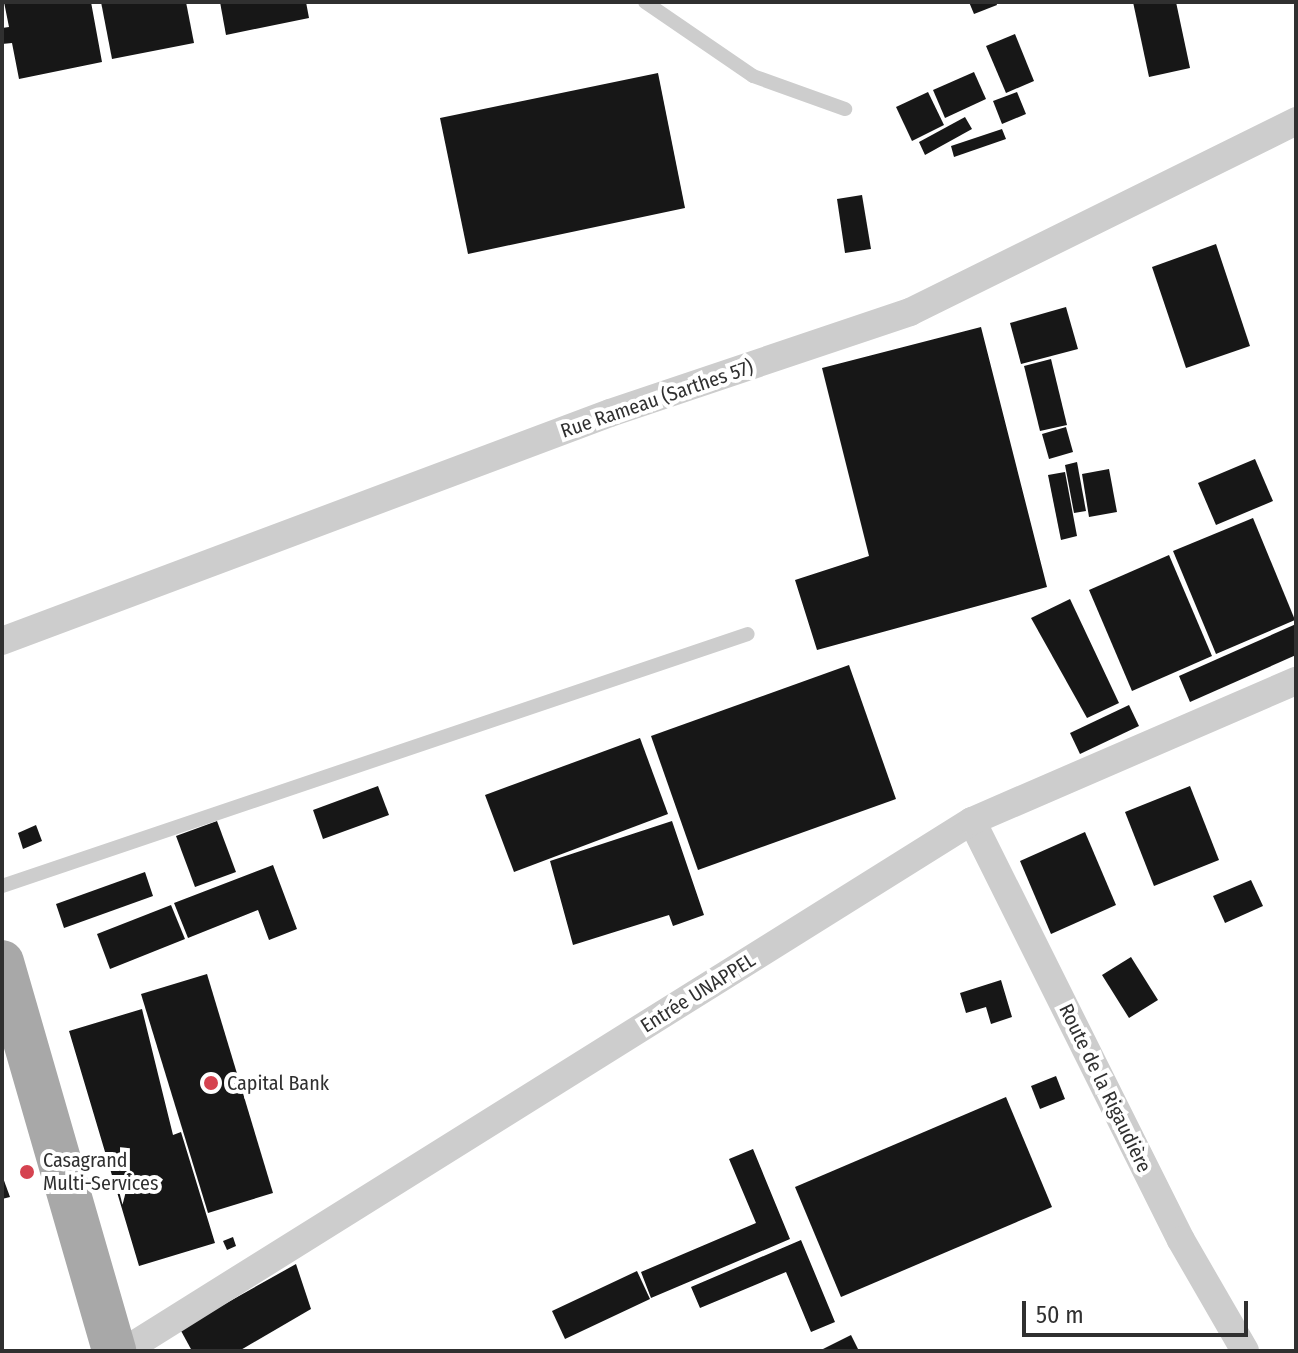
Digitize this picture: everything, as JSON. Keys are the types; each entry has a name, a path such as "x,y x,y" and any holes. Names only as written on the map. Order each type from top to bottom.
{"main road":[{"path":"2,962 12,1040 114,1351"}],"street":[{"name":"Rue Rameau (Sarthes 57)","path":"2,641 610,413 910,312 1296,121"},
{"name":"Entrée UNAPPEL","path":"124,1351 972,821 1296,681"},
{"name":"Route de la Rigaudière","path":"972,821 1181,1240 1245,1351"}],"lane":[{"path":"645,2 753,76 845,109"},
{"path":"2,886 748,634"}],"building":[{"path":"4,2 91,2 102,62 19,79 12,43 2,44 2,28 9,27"},
{"path":"101,2 186,2 194,43 112,59"},
{"path":"220,2 306,2 309,18 226,35"},
{"path":"969,2 996,2 997,5 974,14"},
{"path":"1133,2 1176,2 1190,68 1149,77"},
{"path":"1015,34 1034,81 1006,93 986,46"},
{"path":"974,72 986,99 945,118 933,90"},
{"path":"658,73 685,208 468,254 440,118"},
{"path":"928,92 944,125 912,141 896,107"},
{"path":"1017,92 1026,114 1002,124 993,101"},
{"path":"965,117 972,129 925,155 919,142"},
{"path":"1002,129 1006,139 954,157 951,146"},
{"path":"862,195 871,249 845,253 837,199"},
{"path":"1216,244 1250,346 1186,368 1152,267"},
{"path":"1066,307 1078,349 1021,364 1010,323"},
{"path":"981,327 1047,587 817,650 795,580 869,556 822,368"},
{"path":"1051,359 1067,425 1040,431 1024,366"},
{"path":"1066,427 1073,452 1049,459 1042,434"},
{"path":"1255,459 1273,501 1216,525 1198,483"},
{"path":"1077,462 1086,511 1074,513 1065,465"},
{"path":"1109,469 1117,512 1089,517 1082,474"},
{"path":"1065,472 1077,536 1061,540 1048,475"},
{"path":"1253,518 1295,620 1216,654 1173,551"},
{"path":"1169,555 1212,656 1132,691 1089,590"},
{"path":"1070,599 1119,703 1087,718 1031,618"},
{"path":"1296,624 1296,655 1190,702 1179,676"},
{"path":"849,665 896,799 698,870 651,736"},
{"path":"1129,705 1139,726 1080,754 1070,733"},
{"path":"640,738 668,814 514,872 485,795"},
{"path":"378,786 389,815 323,839 313,810"},
{"path":"1190,786 1219,860 1154,886 1125,812"},
{"path":"217,821 236,872 195,887 176,836"},
{"path":"672,821 704,915 673,926 669,915 573,945 550,861"},
{"path":"36,825 42,841 23,849 18,833"},
{"path":"1085,832 1116,905 1051,934 1020,861"},
{"path":"273,865 297,929 269,940 258,910 188,938 174,903"},
{"path":"145,872 153,896 64,928 56,904"},
{"path":"1251,880 1263,906 1225,923 1213,896"},
{"path":"171,905 185,939 110,969 97,934"},
{"path":"1131,957 1158,1000 1129,1018 1102,975"},
{"path":"207,974 273,1193 208,1213 141,994"},
{"path":"1001,980 1012,1017 991,1024 986,1007 966,1013 960,993"},
{"path":"142,1009 173,1135 181,1132 215,1243 139,1266 69,1031"},
{"path":"1056,1076 1065,1099 1040,1109 1031,1086"},
{"path":"1006,1097 1052,1207 841,1297 795,1187"},
{"path":"753,1149 790,1239 651,1298 641,1272 756,1223 729,1159"},
{"path":"2,1175 10,1197 2,1199"},
{"path":"233,1237 236,1246 227,1250 223,1241"},
{"path":"801,1240 835,1322 811,1332 786,1272 700,1308 691,1287"},
{"path":"296,1264 311,1309 239,1351 192,1351 180,1329"},
{"path":"637,1271 650,1299 565,1339 552,1311"},
{"path":"851,1335 859,1351 819,1351"}],"place":[{"name":"Capital Bank","path":"211,1083"},
{"name":"Casagrand Multi-Services","path":"27,1172"}]}
